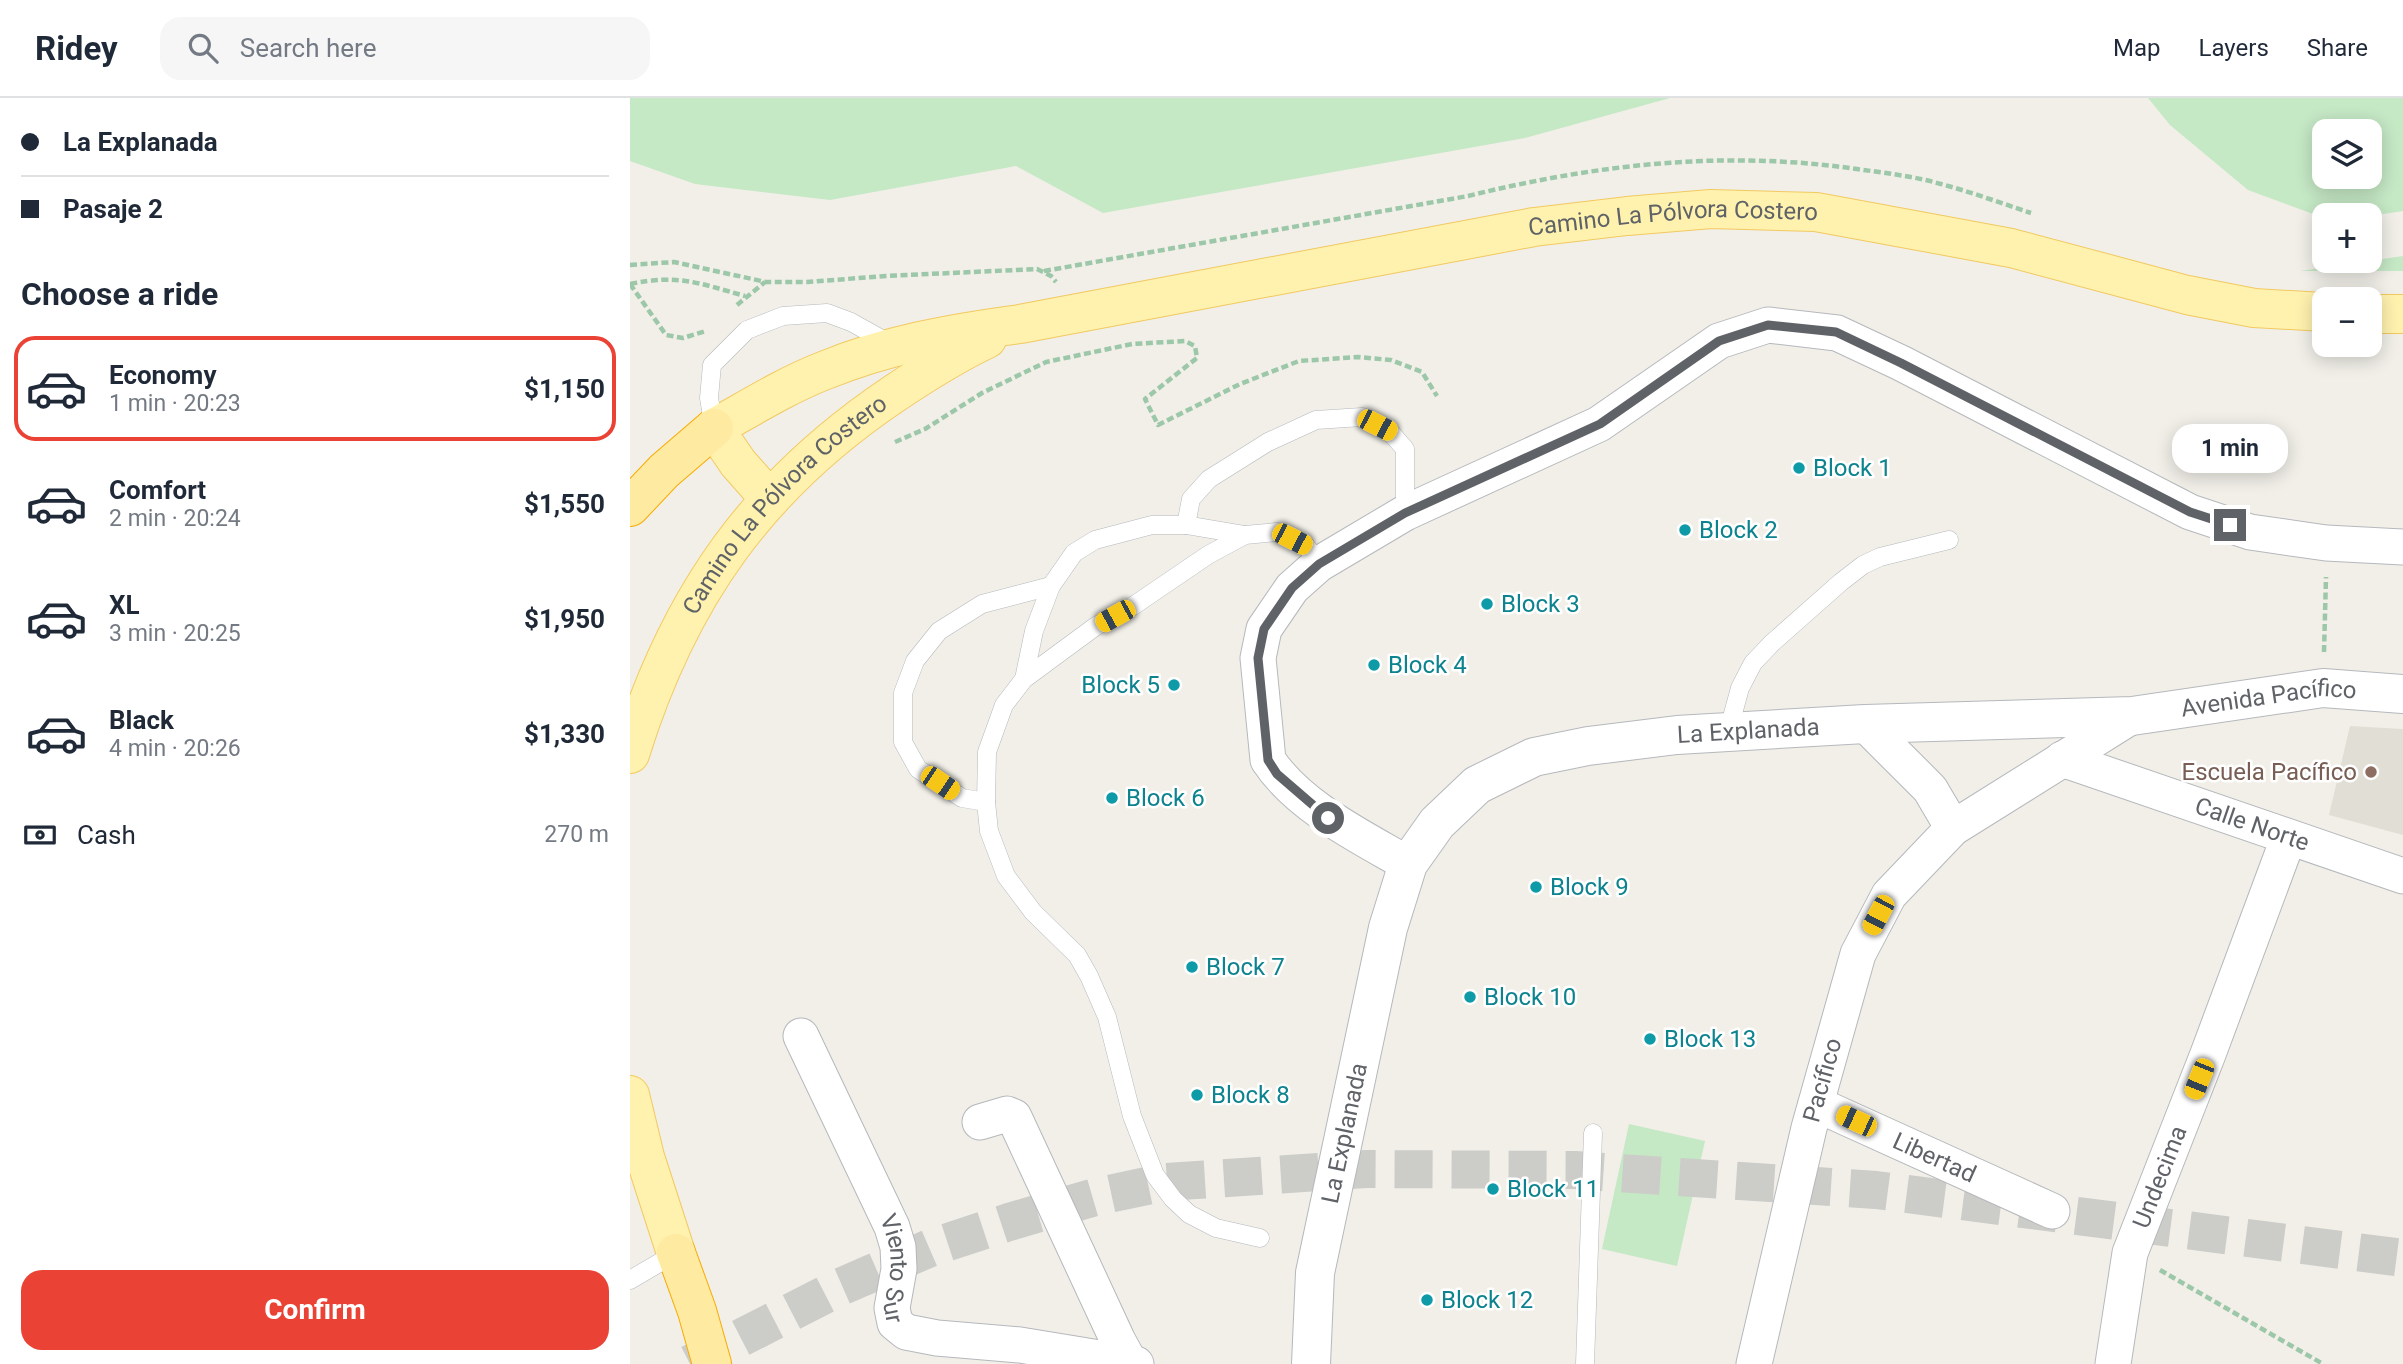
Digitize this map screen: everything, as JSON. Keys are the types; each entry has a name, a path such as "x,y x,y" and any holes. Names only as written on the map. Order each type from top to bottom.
{"highway":[{"path":"630,508 664,471 714,428"},
{"path":"676,1253 712,1364"}],"main road":[{"name":"Camino La Pólvora Costero","path":"714,428 781,390 822,371 894,346 1534,226 1711,209 1816,212 1929,231 2011,248 2187,295 2255,308 2312,311"},
{"path":"2382,314 2403,314"},
{"name":"Camino La Pólvora Costero","path":"630,754 645,705 666,654 692,606 735,541 769,498 815,453 866,413 926,372 976,344 1020,324"},
{"path":"714,428 738,463 769,498"},
{"path":"630,1095 645,1157 676,1253"}],"street":[{"path":"1408,864 1328,818 1277,774 1268,760 1258,658 1264,629 1292,588 1319,564 1405,513 1600,424 1719,341 1768,325 1836,332 2190,512 2250,532 2326,543 2403,547"},
{"name":"Avenida Pacífico","path":"2133,716 2323,688 2403,694"},
{"name":"La Explanada","path":"1311,1364 1315,1273 1388,928 1408,864 1437,823 1477,786 1534,757 1587,746 1677,735 1865,724 2133,716"},
{"name":"Pacífico","path":"1754,1364 1816,1104 1858,954 1889,895 1954,828 2133,716"},
{"path":"1865,724 1930,789 1954,828"},
{"name":"Calle Norte","path":"2062,759 2403,876"},
{"name":"Undecima","path":"2113,1364 2130,1253 2288,838"},
{"name":"Viento Sur","path":"801,1036 892,1227 898,1247 899,1269 892,1308 895,1323 906,1332 937,1338 1020,1345 1133,1363"},
{"name":"Libertad","path":"1816,1104 2052,1211"},
{"name":"Viento Sur","path":"980,1122 1007,1114 1014,1117 1118,1341 1133,1363"}],"lane":[{"path":"714,428 709,398 712,365 747,330 783,316 827,313 852,322 894,346"},
{"path":"1186,525 1191,499 1200,486 1268,442 1316,421 1362,417 1391,432 1405,449 1405,513"},
{"path":"1024,680 1034,631 1051,586 1074,553 1094,540 1152,525 1186,525 1245,535 1277,532 1306,546 1319,564"},
{"path":"1245,535 1208,555 1143,599 1096,626 1024,680 1004,705 987,752 986,802 989,831 1006,876 1033,912 1077,955 1107,1017 1132,1116 1155,1175 1173,1199 1189,1214 1216,1228 1260,1238"},
{"path":"1728,732 1740,688 1753,663 1841,582 1863,565 1880,557 1949,540"},
{"path":"986,802 962,798 918,769 903,742 903,693 915,661 939,631 982,604 1051,586"},
{"path":"1586,1364 1594,1133"},
{"path":"630,1280 676,1253"}],"path":[{"path":"630,265 674,262 766,282 1037,269 1051,276 1081,312"},
{"path":"713,326 693,337 666,335 630,284 657,278 684,278 746,296"},
{"path":"729,312 766,282"},
{"path":"895,442 925,429 982,393 1046,362 1132,344 1185,341 1195,346 1197,358 1145,399 1158,425 1240,384 1299,362 1358,356 1391,360 1422,372 1437,396"},
{"path":"2323,688 2326,543"},
{"path":"2130,1253 2323,1364"}],"shaded area":[{"name":"Escuela Pacífico","path":"2350,726 2403,729 2403,835 2329,815"}],"green space":[{"path":"630,98 1670,98 1525,138 1103,213 1016,166 830,200 695,184 630,161"},
{"path":"2148,98 2403,98 2403,211 2382,214 2382,203 2312,203 2312,214 2248,190 2170,125"},
{"path":"2403,256 2403,271 2382,271 2382,259"},
{"path":"1629,1124 1705,1141 1677,1266 1602,1249"}],"tunnel":[{"path":"690,1364 838,1288 930,1248 1095,1197 1165,1182 1366,1169 1574,1170 1876,1190 2403,1258"}],"place":[{"name":"Block 1","path":"1799,468"},
{"name":"Block 2","path":"1685,530"},
{"name":"Block 3","path":"1487,604"},
{"name":"Block 4","path":"1374,665"},
{"name":"Block 5","path":"1174,685"},
{"name":"Escuela Pacífico","path":"2371,772"},
{"name":"Block 6","path":"1112,798"},
{"name":"Block 9","path":"1536,887"},
{"name":"Block 7","path":"1192,967"},
{"name":"Block 10","path":"1470,997"},
{"name":"Block 13","path":"1650,1039"},
{"name":"Block 8","path":"1197,1095"},
{"name":"Block 11","path":"1493,1189"},
{"name":"Block 12","path":"1427,1300"}],"route":[{"path":"1328,818 1277,774 1268,760 1258,658 1264,629 1292,588 1319,564 1405,513 1600,424 1719,341 1768,325 1836,332 2190,512 2230,525"}]}
